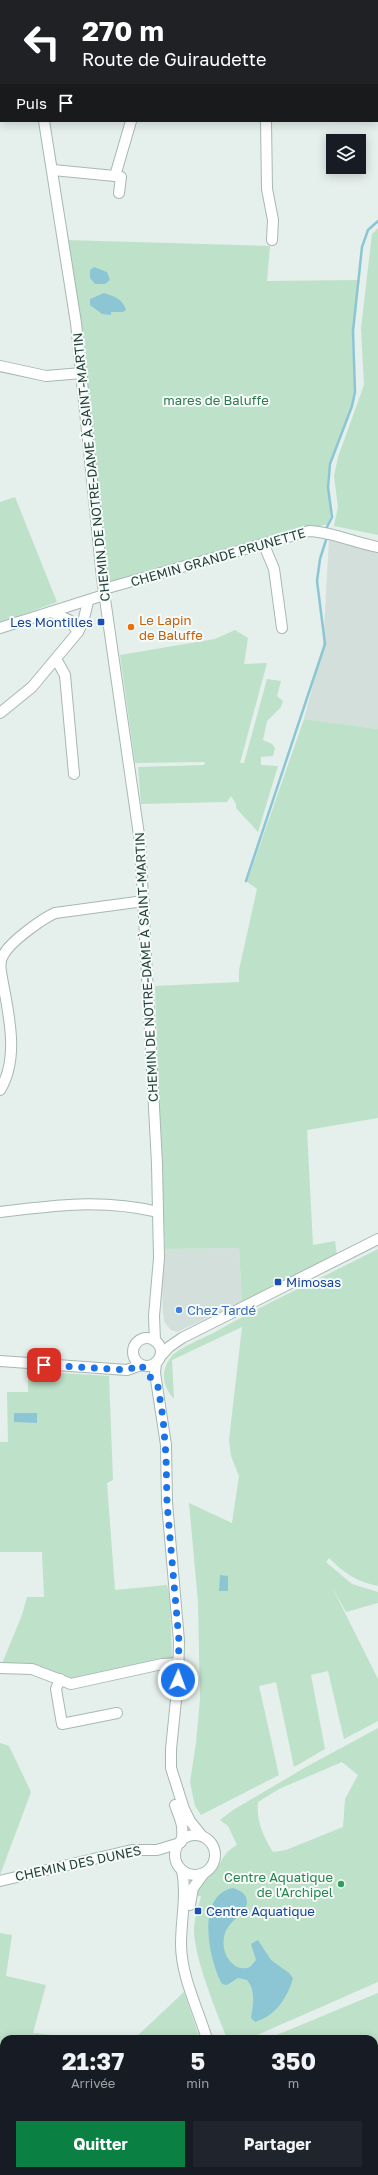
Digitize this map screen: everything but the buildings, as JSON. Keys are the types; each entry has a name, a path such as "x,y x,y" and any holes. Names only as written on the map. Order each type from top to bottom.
{"street":[{"name":"CHEMIN DE NOTRE-DAME À SAINT-MARTIN","path":"44,122 53,170 82,373 104,592 140,842 158,1212 159,1258 154,1316 156,1342"},
{"path":"115,176 131,122"},
{"path":"266,122 267,189 273,220 272,240"},
{"path":"53,170 121,177 119,193"},
{"path":"0,366 46,376 82,373"},
{"name":"CHEMIN GRANDE PRUNETTE","path":"0,628 88,602 104,592 215,556 264,545 309,531 321,531 360,544 378,547"},
{"path":"264,545 274,569 282,628"},
{"path":"0,713 25,694 78,632 83,622 88,602"},
{"path":"51,612 69,620 78,632"},
{"path":"56,659 65,675 74,774"},
{"path":"0,1090 7,1075 11,1041 0,972 1,962 5,952 44,919 55,913 144,901"},
{"path":"0,1212 63,1204 96,1203 158,1212"},
{"path":"0,1362 127,1370 142,1365 150,1366 158,1360 169,1347 182,1338 378,1239"},
{"name":"CHEMIN DE NOTRE-DAME À SAINT-MARTIN","path":"145,1338 150,1331 154,1316"},
{"path":"115,1369 126,1364 134,1356 135,1345 145,1338 156,1342 182,1338"},
{"path":"156,1342 160,1348 155,1373 166,1445 167,1503 179,1663 171,1749 171,1793 183,1823 184,1833 175,1856 185,1887 182,1958 206,2035"},
{"path":"134,1356 158,1387"},
{"path":"0,1668 32,1669 71,1684 162,1664 179,1663"},
{"path":"60,1679 56,1689 62,1724 117,1713"},
{"path":"172,1774 184,1809 190,1821 202,1836 214,1847 216,1854 210,1869 193,1888 189,1914 182,1936"},
{"path":"180,1842 194,1835 202,1836"},
{"name":"CHEMIN DES DUNES","path":"0,1881 132,1850 157,1850 180,1842"},
{"name":"CHEMIN DES DUNES","path":"157,1850 179,1866"},
{"path":"179,1866 196,1875 204,1874"}],"shaded area":[{"path":"329,540 378,553 378,729 304,719 323,646"},
{"path":"239,1248 242,1302 177,1332 171,1330 165,1323 163,1314 162,1284 165,1249"}],"green space":[{"path":"378,228 378,535 334,526 338,507 334,476 338,457 364,385 361,328 372,234"},
{"name":"mares de Baluffe","path":"65,240 270,246 267,281 360,280 356,298 353,326 353,353 356,383 355,393 350,414 333,453 330,464 327,481 331,513 327,525 322,525 321,528 109,585"},
{"path":"15,497 57,602 0,623 0,502"},
{"path":"235,630 248,638 244,664 267,663 240,763 244,763 267,679 281,681 277,696 283,701 281,707 267,721 263,740 272,744 275,748 273,756 261,757 261,765 278,766 258,832 236,808 236,804 231,796 227,802 141,804 138,767 204,765 205,762 135,763 120,655 215,639"},
{"path":"304,719 378,729 378,1118 307,1130 313,1245 335,1241 337,1256 242,1302 239,1248 165,1249 155,986 239,982 239,970 257,889 247,882"},
{"path":"378,1249 378,1586 363,1582 351,1576 329,1558 326,1562 352,1584 378,1592 378,1603 346,1612 331,1585 378,1679 378,1721 344,1739 328,1671 311,1675 325,1749 294,1767 276,1682 259,1686 279,1775 201,1815 195,1806 190,1782 196,1743 200,1699 198,1602 189,1503 232,1523 239,1476 231,1456 229,1440 242,1327 172,1360 174,1399 167,1389 164,1372 168,1361 172,1356 186,1346"},
{"path":"28,1371 109,1376 113,1480 107,1483 115,1590 167,1585 170,1599 172,1660 71,1682 1,1666 22,1615 27,1597 44,1597 42,1552 0,1552 0,1442 8,1442 7,1392 28,1392"},
{"path":"378,1728 378,1982 257,2035 225,2035 201,1968 195,1939 195,1919 201,1896 195,1896 197,1887 217,1869 228,1851 237,1845 228,1826 220,1820 233,1810 306,1767","holes":["342,1762 358,1775 345,1799 343,1827 286,1850 273,1852 266,1840 259,1822 258,1802 279,1789"]},
{"path":"0,1743 9,1746 31,1792 0,1875"},
{"path":"0,1933 12,1935 6,1976 46,1985 33,2033 52,2035 0,2035"},
{"path":"184,1992 199,2035 138,2035"},
{"path":"378,1993 378,2035 277,2035"}],"water":[{"path":"94,267 107,272 110,280 105,284 95,284 90,278 90,270"},
{"path":"104,293 115,297 123,303 126,310 123,312 111,312 111,315 102,314 90,305 90,299"},
{"path":"14,1413 37,1413 37,1423 14,1422"},
{"path":"220,1575 228,1576 228,1591 219,1591"},
{"path":"233,1888 243,1893 247,1899 247,1902 246,1907 229,1925 226,1931 224,1948 228,1959 239,1968 250,1967 256,1960 251,1944 258,1940 271,1960 289,1973 293,1978 291,1986 284,1999 275,2011 255,2022 251,2018 253,1993 250,1984 247,1980 238,1978 227,1985 222,1984 217,1974 210,1945 208,1930 209,1915 213,1903 221,1893"}],"waterway":[{"path":"327,527 332,517 328,487 330,464 352,406 355,392 353,331 362,247 368,230 378,221"},
{"path":"246,881 325,644 317,581 320,559 326,540"}],"place":[{"name":"Les Montilles","path":"101,622"},
{"name":"Le Lapin de Baluffe","path":"131,627"},
{"name":"Mimosas","path":"278,1282"},
{"name":"Chez Tardé","path":"179,1310"},
{"name":"Centre Aquatique de l'Archipel","path":"341,1884"},
{"name":"Centre Aquatique","path":"198,1911"}],"route":[{"path":"44,1365 127,1370 141,1365 144,1366 158,1387 166,1445 167,1503 179,1641 178,1680"}]}
